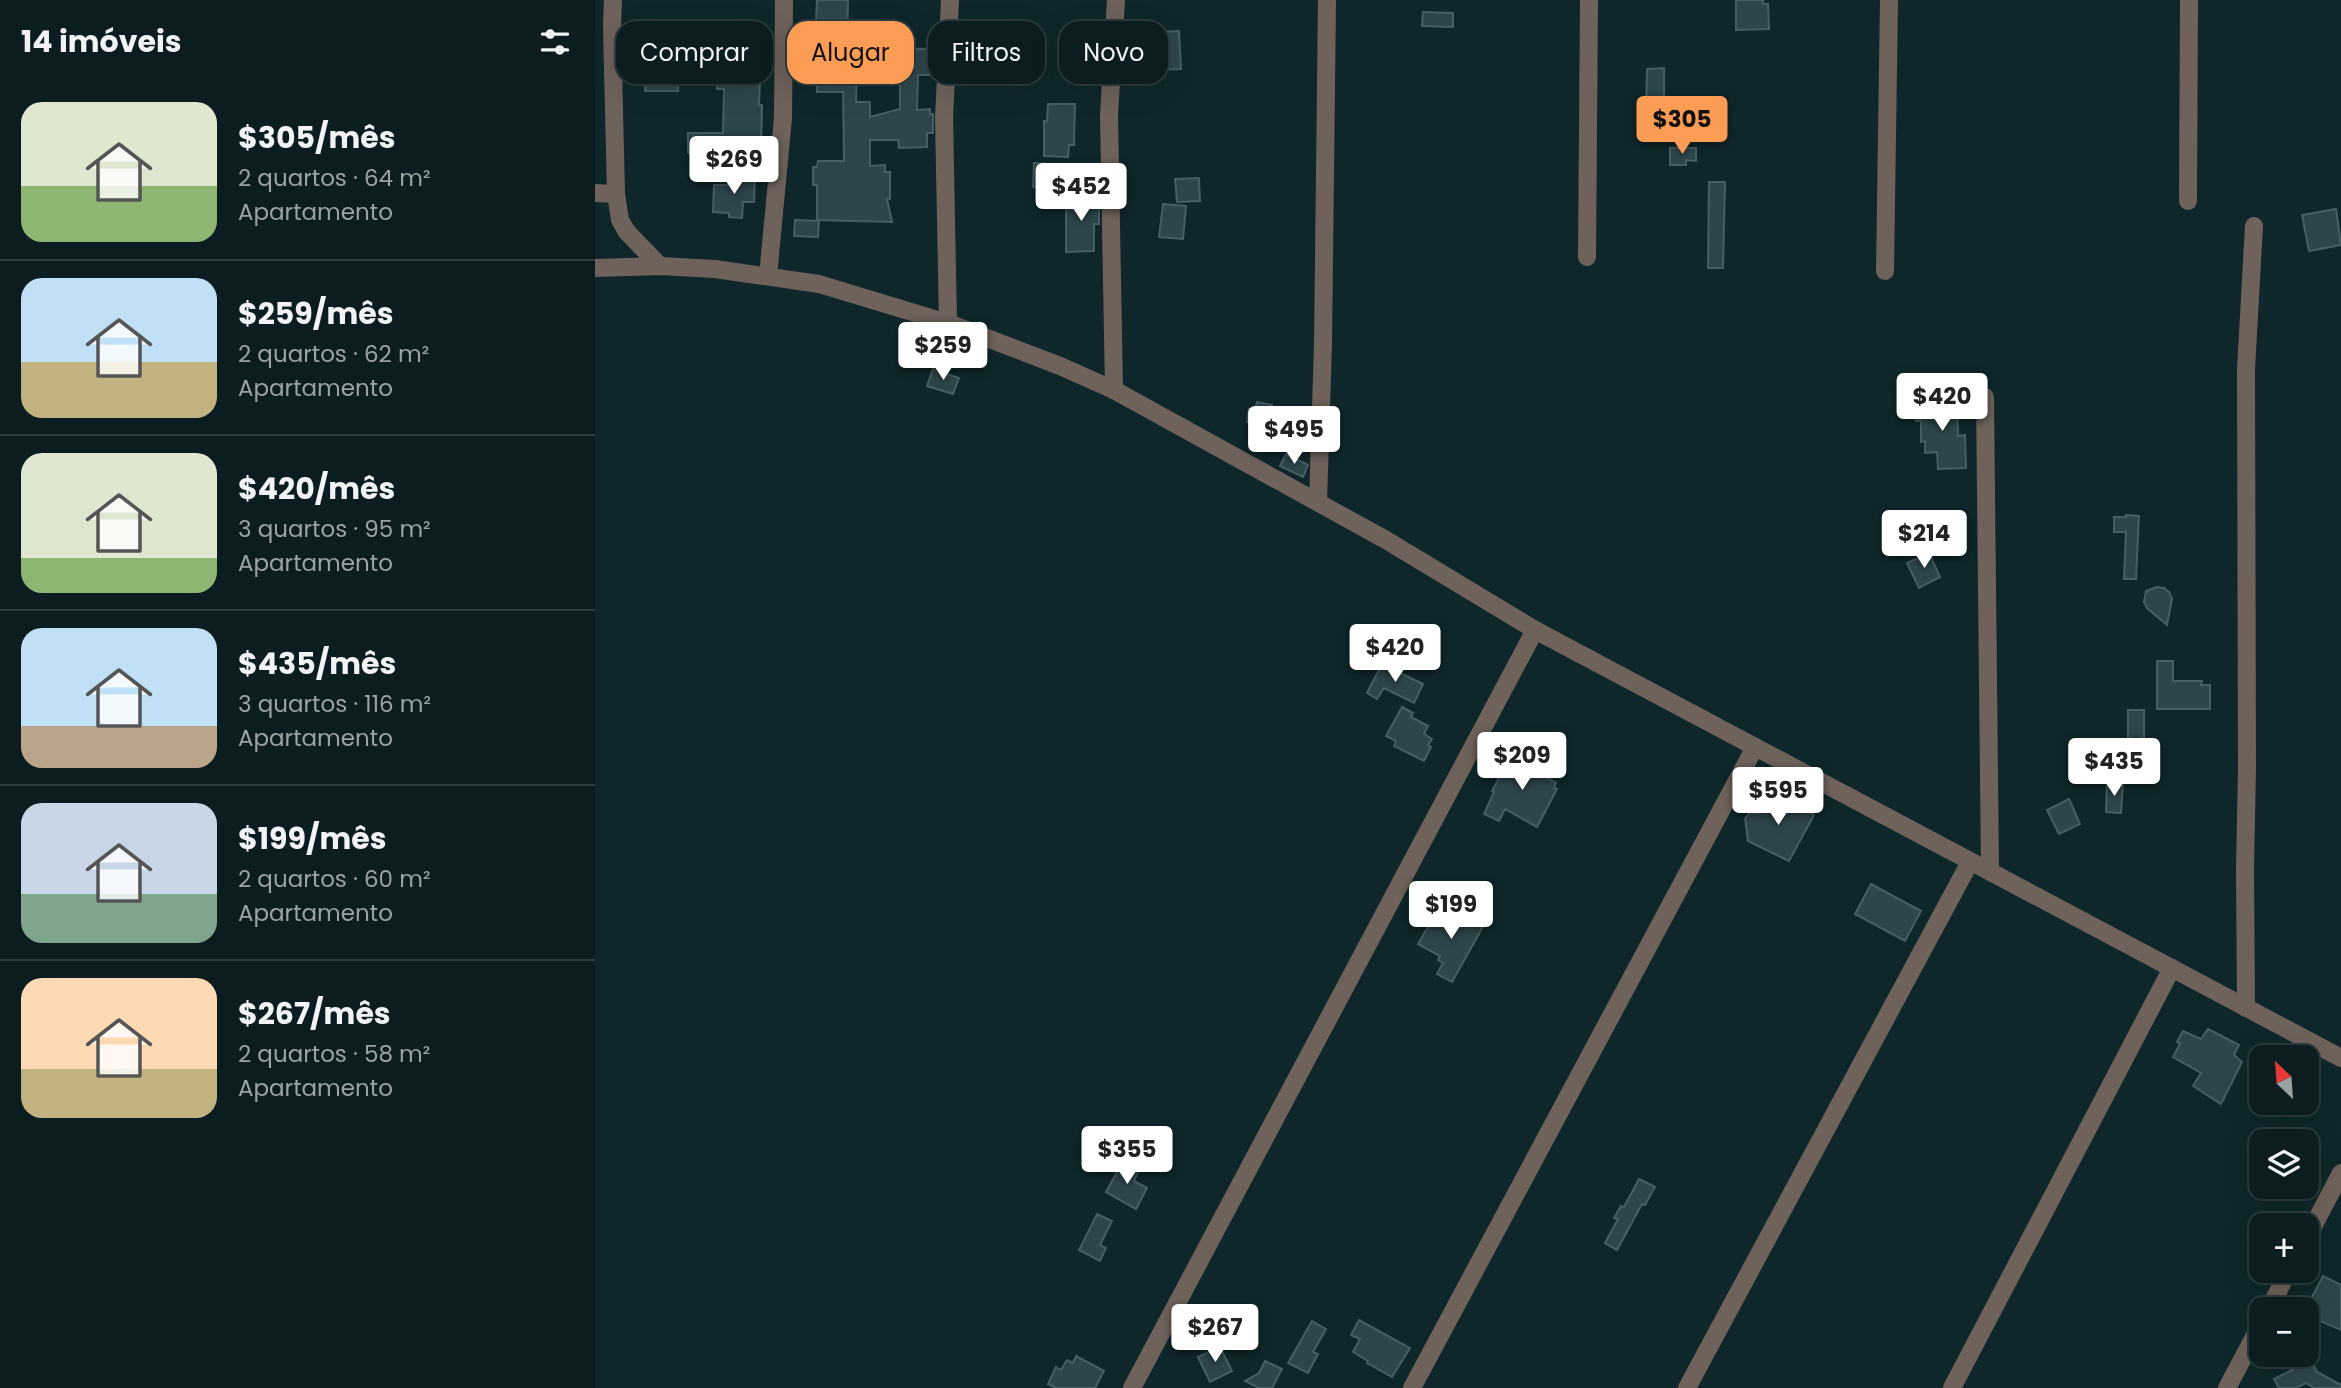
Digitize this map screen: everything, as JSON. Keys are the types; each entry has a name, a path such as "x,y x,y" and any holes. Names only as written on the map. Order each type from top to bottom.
{"street":[{"path":"614,0 603,26 620,220 627,232 660,267"},
{"path":"768,276 783,118 784,0"},
{"path":"948,323 944,117 950,0"},
{"path":"1114,390 1109,115 1116,0"},
{"path":"1318,502 1323,345 1327,0"},
{"path":"1587,257 1589,0"},
{"path":"1885,271 1889,0"},
{"path":"2188,201 2189,0"},
{"path":"595,193 616,194"},
{"path":"2246,1008 2246,369 2254,226"},
{"path":"595,268 715,269 819,284 948,323 1114,390 1386,540 1535,630 2341,1058"},
{"path":"1985,397 1990,871"},
{"path":"1132,1388 1535,630"},
{"path":"1412,1388 1755,747"},
{"path":"1686,1388 1970,862"},
{"path":"1952,1388 2172,968"},
{"path":"2319,1215 2341,1173"},
{"path":"2227,1388 2249,1347"}],"building":[{"path":"817,0 848,0 848,21 816,21"},
{"path":"1736,0 1763,0 1763,4 1768,4 1769,29 1736,30"},
{"path":"1423,12 1453,13 1453,27 1422,26"},
{"path":"1168,31 1179,31 1181,69 1168,70"},
{"path":"914,49 928,49 928,75 918,75 917,110 930,109 930,114 933,114 933,133 927,133 927,147 899,148 898,140 870,140 870,166 885,165 885,172 890,172 890,199 887,199 892,222 817,220 817,185 813,185 813,167 817,167 818,161 844,161 843,92 817,92 817,84 857,84 856,102 870,102 870,117 900,109 900,84 914,84"},
{"path":"1664,68 1664,104 1684,105 1684,119 1646,117 1647,69"},
{"path":"645,84 678,84 678,91 645,91"},
{"path":"717,84 760,84 761,149 710,149 709,161 692,160 692,153 688,153 688,133 723,133 724,89 717,89"},
{"path":"1048,104 1075,104 1074,145 1069,145 1068,157 1044,156 1044,121 1047,121"},
{"path":"1670,148 1696,148 1696,161 1686,160 1686,165 1670,165"},
{"path":"1034,163 1049,164 1048,188 1033,187"},
{"path":"731,177 755,178 754,202 743,202 742,218 729,217 729,213 713,212 714,185 730,185"},
{"path":"1199,178 1200,201 1177,202 1175,179"},
{"path":"1709,182 1725,182 1723,268 1708,268"},
{"path":"1099,196 1099,224 1094,224 1094,251 1066,252 1066,197"},
{"path":"1163,204 1186,206 1183,239 1159,237"},
{"path":"2336,209 2341,245 2309,251 2302,215"},
{"path":"795,220 819,221 818,237 794,236"},
{"path":"933,369 959,378 953,394 927,386"},
{"path":"1957,401 1958,436 1965,435 1966,468 1938,469 1937,452 1925,453 1925,441 1921,442 1921,421 1916,421 1915,402"},
{"path":"1257,402 1272,405 1271,410 1278,411 1275,426 1247,422 1249,409 1255,410"},
{"path":"1286,454 1308,465 1303,477 1280,466"},
{"path":"2139,516 2136,579 2124,579 2126,532 2114,532 2114,517"},
{"path":"1929,553 1940,577 1919,588 1907,563"},
{"path":"2157,587 2169,592 2172,599 2167,625 2147,608 2144,602 2146,591"},
{"path":"2157,661 2173,661 2173,681 2202,681 2201,685 2210,685 2210,709 2157,709"},
{"path":"1382,664 1423,684 1414,703 1384,688 1377,699 1367,693"},
{"path":"1402,707 1413,713 1411,717 1428,726 1424,734 1432,739 1424,761 1394,746 1396,741 1386,736"},
{"path":"2128,710 2144,710 2144,739 2128,739"},
{"path":"1512,754 1546,772 1544,776 1556,783 1554,788 1557,789 1537,827 1505,809 1499,821 1484,814 1494,792 1492,791"},
{"path":"2107,783 2123,783 2121,813 2106,812"},
{"path":"1777,795 1814,815 1789,861 1748,841 1745,818 1750,813 1759,813"},
{"path":"2069,799 2080,824 2059,834 2047,810"},
{"path":"1871,884 1921,911 1905,941 1855,914"},
{"path":"1450,906 1484,925 1452,982 1437,974 1443,963 1438,960 1440,956 1418,944 1432,920 1439,924"},
{"path":"2208,1029 2239,1045 2234,1055 2242,1062 2221,1104 2193,1086 2201,1073 2173,1057 2183,1031 2201,1039"},
{"path":"1123,1161 1140,1168 1134,1181 1147,1188 1136,1209 1106,1192"},
{"path":"1639,1179 1655,1187 1645,1205 1642,1204 1617,1250 1605,1243 1618,1219 1614,1218 1621,1206 1624,1207"},
{"path":"1097,1214 1112,1221 1100,1245 1106,1248 1100,1261 1079,1250"},
{"path":"2323,1276 2341,1285 2341,1330 2319,1320 2319,1297 2312,1297"},
{"path":"1359,1320 1410,1348 1392,1377 1353,1352 1360,1339 1351,1335"},
{"path":"1312,1321 1326,1329 1313,1352 1318,1354 1308,1373 1288,1363"},
{"path":"1220,1347 1232,1371 1210,1382 1198,1357"},
{"path":"1076,1356 1104,1371 1095,1388 1056,1388 1048,1384 1056,1367 1061,1370 1067,1360 1073,1363"},
{"path":"1265,1361 1282,1369 1272,1388 1259,1388 1245,1381 1259,1373"},
{"path":"2290,1367 2314,1367 2317,1372 2341,1385 2341,1388 2314,1388 2306,1383 2296,1388 2279,1388 2274,1379 2292,1370"}]}
